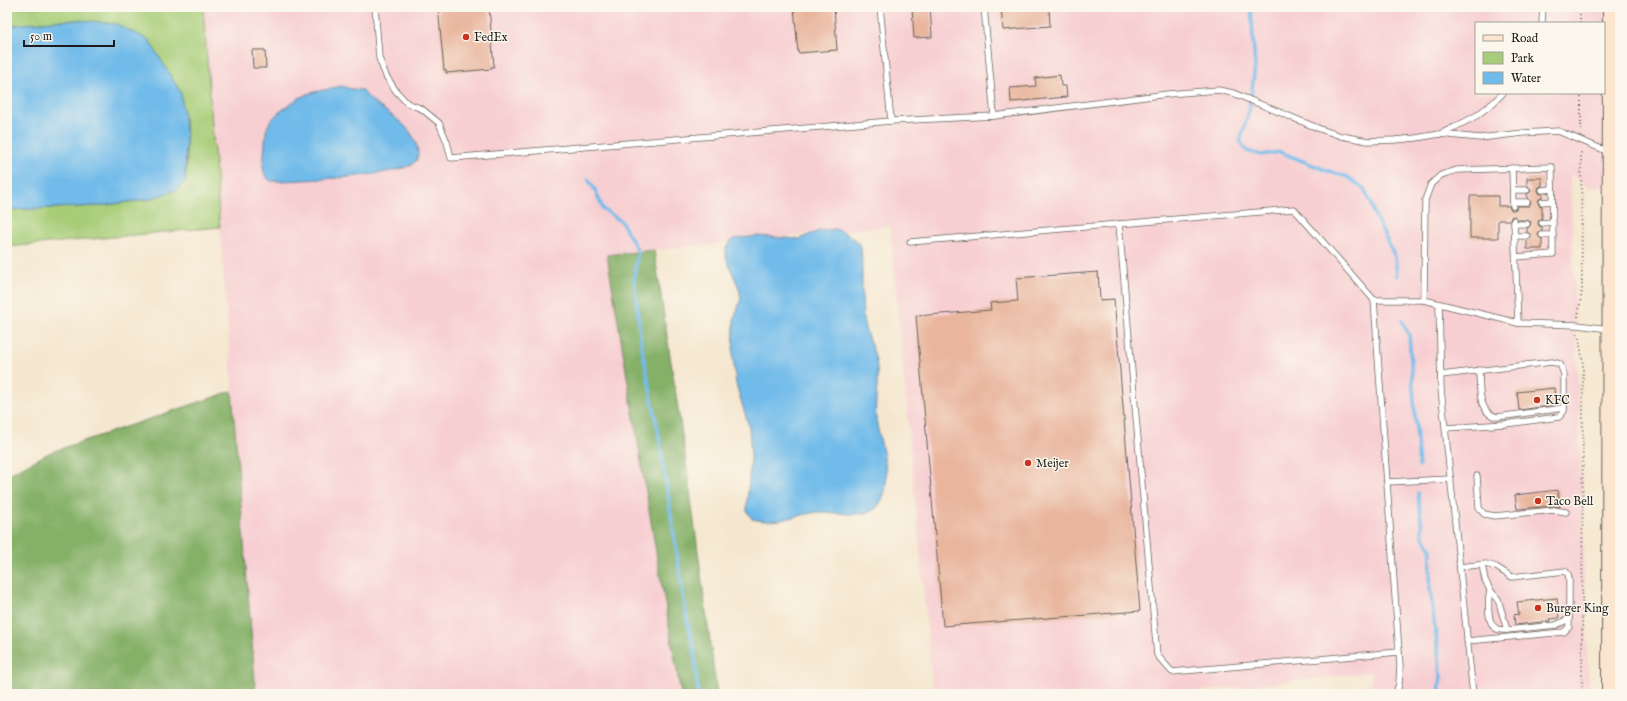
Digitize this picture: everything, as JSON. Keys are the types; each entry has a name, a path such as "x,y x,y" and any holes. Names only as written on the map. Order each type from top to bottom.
{"main road":[{"path":"1610,694 1613,552 1611,152 1613,120 1613,9"}],"lane":[{"path":"375,7 379,58 386,76 396,91 408,103 422,109 439,124 448,142 451,158 891,121 994,116 1168,94 1218,90 1242,97 1320,129 1341,136 1368,141 1416,138 1440,134 1480,138 1558,131 1611,152"},
{"path":"880,7 891,121"},
{"path":"984,7 994,116"},
{"path":"1542,22 1544,7"},
{"path":"1440,134 1476,116 1494,103 1502,94"},
{"path":"1424,300 1425,200 1431,184 1441,175 1457,170 1552,167 1553,254 1516,257"},
{"path":"1512,168 1513,204 1527,202"},
{"path":"1542,190 1552,189"},
{"path":"1513,190 1527,190"},
{"path":"1542,202 1552,201"},
{"path":"910,242 1294,208 1374,300 1399,652 1399,684 1396,694"},
{"path":"1518,323 1514,222 1527,224"},
{"path":"1542,223 1553,222"},
{"path":"1119,224 1157,655 1172,672 1399,652"},
{"path":"1542,235 1553,235"},
{"path":"1514,236 1527,236"},
{"path":"1374,300 1424,300 1518,323 1577,325 1611,329"},
{"path":"1439,304 1441,389 1473,694"},
{"path":"1441,375 1552,362 1560,364 1564,374 1564,411 1559,416 1505,424 1446,428"},
{"path":"1478,370 1482,405 1486,413 1491,416 1497,417 1564,408"},
{"path":"1477,476 1479,508 1484,514 1495,516 1554,510 1566,512"},
{"path":"1387,482 1451,479"},
{"path":"1460,567 1486,564 1496,567 1512,577 1565,571 1568,574 1569,579 1569,627 1564,632 1467,641"},
{"path":"1482,565 1485,580 1490,590 1498,599 1507,630"},
{"path":"1490,590 1488,601 1492,624 1497,629 1507,630 1556,625 1569,619"}],"path":[{"path":"1580,7 1580,22"},
{"path":"1581,94 1582,290 1577,325 1583,362 1582,694"}],"shaded area":[{"path":"203,7 1620,7 1620,186 1589,188 1570,173 1589,694 1369,694 1372,672 1177,694 933,694 890,226 607,255 681,694 256,694"}],"green space":[{"path":"7,7 203,7 220,227 7,247 7,210 99,206 150,199 185,182 187,164 185,118 81,20 52,21 7,26"},
{"path":"654,250 685,454 717,694 681,694 607,255"},
{"path":"232,391 256,694 7,694 7,475 51,452"}],"water":[{"path":"81,20 116,24 149,40 181,93 186,138 185,182 176,190 150,199 99,206 7,210 7,26 52,21"},
{"path":"342,86 362,90 376,104 406,127 412,134 417,145 418,155 416,161 392,171 352,177 271,181 265,176 263,167 266,131 270,121 278,113 299,98 310,93"},
{"path":"834,229 849,235 861,247 862,308 864,323 875,355 877,368 876,418 886,476 886,487 883,498 877,507 872,511 865,513 849,514 818,512 770,521 752,519 747,511 751,457 749,427 736,384 733,358 734,320 741,299 739,288 726,258 726,248 733,239 757,236 799,239 819,231"}],"building":[{"name":"FedEx","path":"438,7 489,7 494,67 491,67 491,69 446,73 446,70 444,70"},
{"path":"794,7 834,7 837,50 798,53"},
{"path":"912,7 930,7 932,37 914,38"},
{"path":"1001,7 1049,7 1050,26 1003,30"},
{"path":"252,50 265,50 266,68 253,68"},
{"path":"1060,75 1061,86 1066,86 1067,97 1011,102 1010,88 1036,86 1035,78"},
{"path":"1527,178 1542,178 1542,186 1539,187 1538,190 1539,193 1542,194 1542,198 1539,199 1538,202 1539,205 1542,206 1542,219 1539,220 1538,223 1539,226 1542,227 1542,231 1538,235 1542,239 1542,249 1527,249 1527,240 1531,236 1527,232 1527,228 1530,226 1531,222 1527,220 1518,220 1514,216 1511,217 1510,220 1498,220 1498,238 1470,238 1470,196 1498,196 1498,206 1509,206 1510,209 1513,210 1516,209 1517,206 1529,206 1531,202 1527,198 1527,194 1531,190 1527,186"},
{"name":"Meijer","path":"1098,272 1100,300 1114,299 1140,611 943,626 916,316 991,310 990,303 1018,301 1016,278"},
{"name":"KFC","path":"1554,388 1556,405 1519,410 1517,392"},
{"name":"Taco Bell","path":"1558,490 1560,507 1554,506 1517,509 1515,495"},
{"name":"Burger King","path":"1557,598 1559,618 1549,619 1550,621 1515,625 1514,615 1519,614 1517,602"}],"waterway":[{"path":"1251,7 1255,67 1249,111 1240,141 1247,151 1261,155 1280,152 1348,177 1364,189 1395,257 1397,276"},
{"path":"588,179 595,190 603,209 621,221 638,251 634,279 641,343 659,436 687,621 694,647 698,694"},
{"path":"1402,321 1409,335 1419,466"},
{"path":"1418,493 1423,537 1431,548 1430,589 1441,675 1439,694"}],"place":[{"name":"FedEx","path":"466,37"},
{"name":"KFC","path":"1537,400"},
{"name":"Meijer","path":"1028,463"},
{"name":"Taco Bell","path":"1538,501"},
{"name":"Burger King","path":"1538,608"}]}
